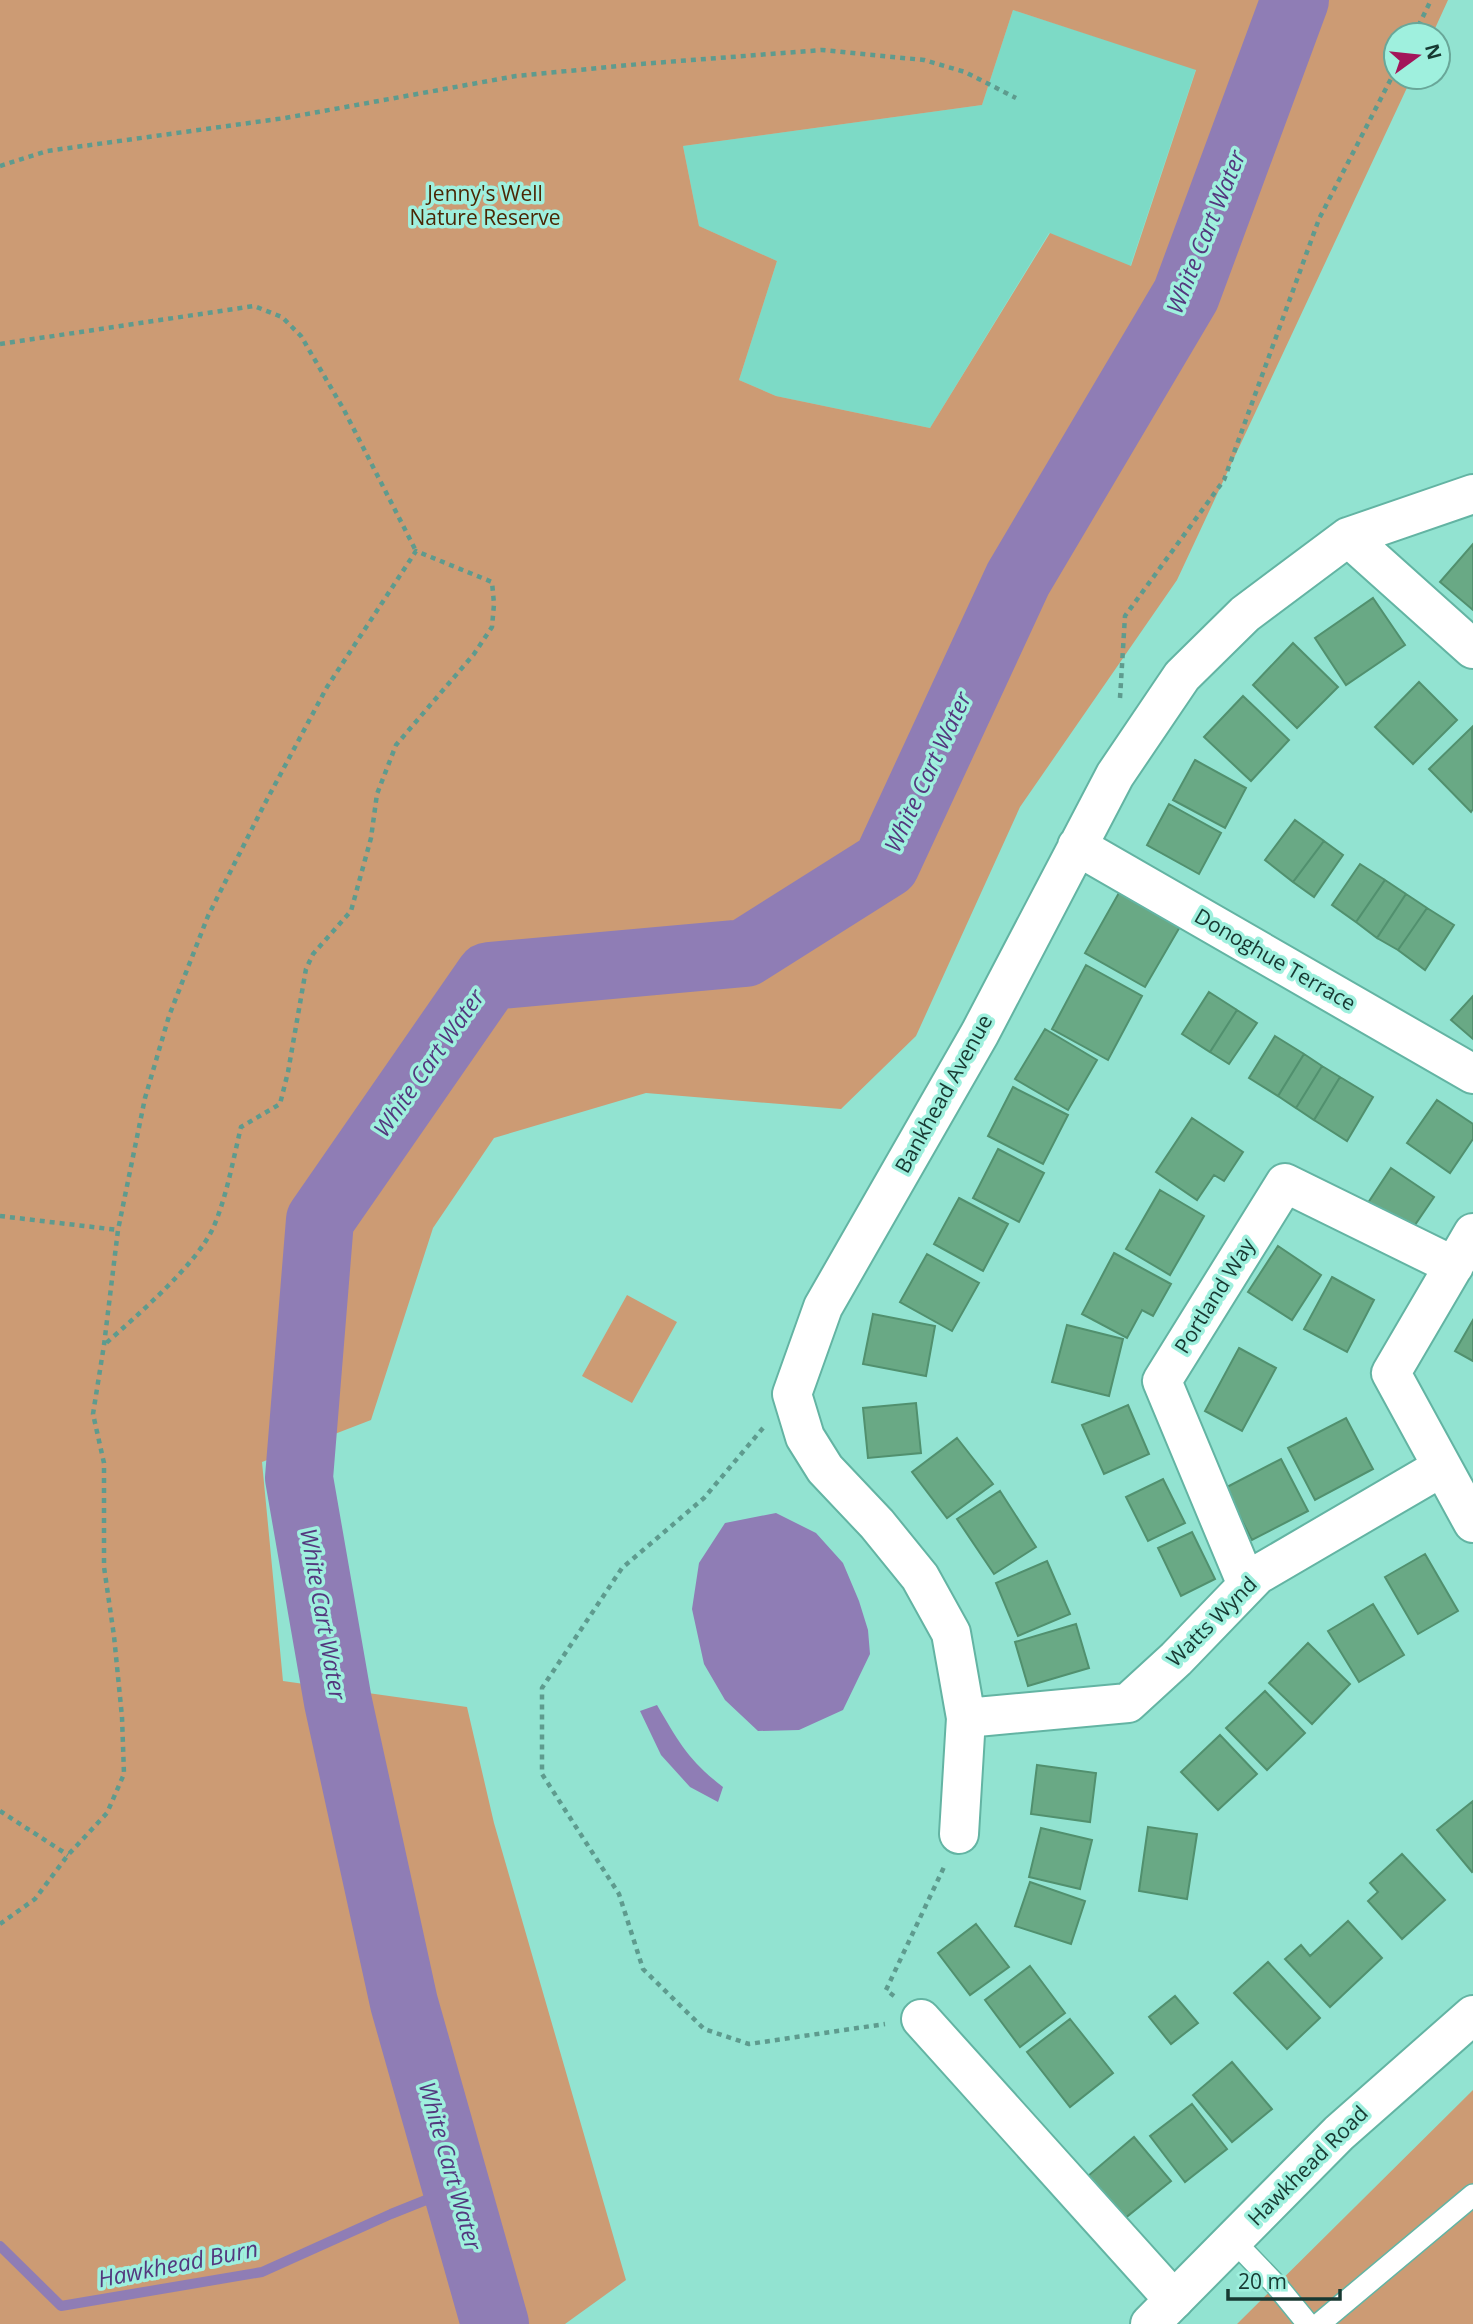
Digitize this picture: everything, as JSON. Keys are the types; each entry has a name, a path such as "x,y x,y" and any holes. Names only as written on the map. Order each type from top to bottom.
{"street":[{"name":"Bankhead Avenue","path":"792,1394 823,1307 980,1033 1115,775 1182,676 1245,614 1348,537 1473,494"},
{"path":"1348,537 1473,649"},
{"name":"Donoghue Terrace","path":"1077,846 1473,1074"},
{"name":"Portland Way","path":"1247,1585 1162,1381 1285,1184 1464,1250"},
{"path":"1464,1250 1391,1373 1473,1523"},
{"path":"792,1394 805,1437 825,1469 877,1524 920,1577 951,1633 966,1718 959,1834"},
{"name":"Watts Wynd","path":"966,1718 1128,1703 1176,1659 1257,1575 1442,1467"},
{"name":"Hawkhead Road","path":"1162,2312 1364,2110 1473,2015"},
{"path":"921,2019 1162,2312"}],"lane":[{"path":"1319,2324 1473,2195"},
{"path":"1233,2241 1277,2286 1308,2324"}],"path":[{"path":"1421,21 1432,0"},
{"path":"0,166 47,151 285,118 516,76 798,51 822,50 924,60 965,72 1016,98"},
{"path":"1119,709 1125,616 1224,480 1320,219 1385,91"},
{"path":"0,344 254,306 282,317 301,337 344,410 416,551 492,582 492,627 474,654 396,745 377,794 368,851 351,911 313,954 306,969 280,1104 241,1127 213,1228 195,1254 162,1292 104,1345"},
{"path":"0,1924 35,1899 68,1855 107,1813 124,1774 117,1663 104,1567 104,1463 93,1414 118,1230 145,1098 169,1016 208,916 263,807 327,687 416,551"},
{"path":"0,1216 118,1230"},
{"path":"792,1394 704,1498 622,1569 542,1688 542,1774 619,1894 643,1969 704,2029 749,2044 921,2019"},
{"path":"0,1811 68,1855"},
{"path":"921,2019 887,1990 959,1834"}],"shaded area":[{"path":"1013,10 1196,69 1130,267 1049,233 930,428 776,396 739,380 777,261 699,226 683,146 982,105"},
{"path":"776,1513 816,1533 843,1563 868,1630 870,1654 843,1710 799,1730 758,1731 725,1700 704,1664 692,1609 699,1563 725,1523"},
{"path":"657,1705 685,1750 723,1787 718,1802 690,1787 661,1755 640,1711"}],"green space":[{"name":"Jenny's Well Nature Reserve","path":"0,0 1448,0 1438,21 1382,21 1382,91 1405,91 1177,580 1020,807 916,1036 841,1109 646,1093 494,1138 433,1228 371,1420 262,1462 283,1681 467,1707 494,1823 626,2280 565,2324 0,2324","holes":["1013,10 1196,70 1131,266 1050,233 930,428 776,396 739,380 777,261 699,226 683,146 982,105"]},
{"path":"627,1295 677,1322 632,1403 582,1376"},
{"path":"1473,2090 1473,2324 1237,2324"}],"building":[{"path":"1473,544 1473,610 1440,582"},
{"path":"1373,598 1405,645 1346,685 1315,638"},
{"path":"1293,643 1338,687 1297,728 1253,685"},
{"path":"1419,682 1457,720 1413,764 1375,727"},
{"path":"1243,696 1289,740 1251,781 1204,737"},
{"path":"1472,727 1473,809 1471,812 1429,769"},
{"path":"1195,760 1246,788 1225,828 1173,800"},
{"path":"1169,804 1221,833 1199,874 1147,845"},
{"path":"1295,820 1324,841 1293,882 1265,860"},
{"path":"1324,841 1343,855 1314,897 1293,882"},
{"path":"1360,864 1385,880 1356,922 1332,905"},
{"path":"1385,880 1406,894 1377,938 1356,922"},
{"path":"1120,891 1181,925 1145,987 1085,953"},
{"path":"1406,894 1427,908 1398,950 1377,938"},
{"path":"1427,908 1454,925 1425,970 1398,950"},
{"path":"1086,965 1142,996 1108,1060 1052,1029"},
{"path":"1209,992 1237,1010 1210,1052 1182,1034"},
{"path":"1473,996 1473,1039 1451,1020"},
{"path":"1237,1010 1257,1023 1229,1064 1210,1052"},
{"path":"1045,1029 1097,1060 1068,1110 1015,1079"},
{"path":"1275,1036 1304,1054 1278,1096 1249,1078"},
{"path":"1304,1054 1322,1066 1296,1108 1278,1096"},
{"path":"1322,1066 1340,1077 1314,1120 1296,1108"},
{"path":"1340,1077 1373,1097 1347,1141 1314,1120"},
{"path":"1013,1087 1068,1115 1043,1164 988,1136"},
{"path":"1437,1100 1473,1124 1473,1139 1450,1173 1407,1143"},
{"path":"1192,1118 1243,1152 1224,1181 1214,1175 1197,1200 1156,1172"},
{"path":"998,1149 1044,1173 1019,1222 973,1198"},
{"path":"1391,1168 1434,1197 1404,1241 1362,1212"},
{"path":"1160,1190 1204,1216 1170,1275 1126,1249"},
{"path":"959,1198 1008,1224 983,1271 934,1244"},
{"path":"1278,1246 1321,1275 1292,1320 1248,1292"},
{"path":"1114,1253 1171,1284 1153,1316 1142,1310 1127,1338 1082,1314"},
{"path":"927,1254 979,1283 952,1331 900,1302"},
{"path":"1332,1277 1374,1300 1347,1352 1304,1329"},
{"path":"873,1314 935,1326 926,1376 863,1364"},
{"path":"1473,1320 1473,1361 1455,1351"},
{"path":"1067,1325 1123,1339 1109,1396 1052,1382"},
{"path":"1239,1348 1276,1368 1242,1431 1205,1411"},
{"path":"916,1403 921,1453 868,1458 863,1408"},
{"path":"1128,1405 1149,1454 1104,1474 1082,1425"},
{"path":"1346,1418 1373,1469 1315,1500 1288,1448"},
{"path":"957,1438 993,1484 947,1518 912,1472"},
{"path":"1281,1459 1308,1511 1252,1540 1225,1488"},
{"path":"1163,1479 1185,1523 1148,1541 1126,1497"},
{"path":"1000,1491 1036,1547 994,1574 957,1519"},
{"path":"1192,1532 1215,1579 1181,1596 1158,1548"},
{"path":"1425,1554 1458,1611 1418,1634 1385,1577"},
{"path":"1047,1561 1070,1614 1018,1636 996,1583"},
{"path":"1373,1604 1404,1655 1359,1682 1328,1631"},
{"path":"1076,1624 1089,1668 1028,1686 1015,1642"},
{"path":"1308,1643 1350,1684 1312,1724 1269,1683"},
{"path":"1265,1691 1305,1733 1267,1770 1226,1728"},
{"path":"1220,1735 1257,1774 1218,1810 1181,1772"},
{"path":"1037,1765 1096,1773 1090,1822 1031,1814"},
{"path":"1473,1801 1473,1871 1472,1872 1437,1830"},
{"path":"1148,1827 1197,1834 1187,1899 1139,1891"},
{"path":"1041,1828 1092,1840 1080,1889 1029,1877"},
{"path":"1402,1854 1445,1900 1402,1939 1368,1901 1378,1892 1370,1883"},
{"path":"1030,1882 1085,1901 1071,1944 1015,1926"},
{"path":"1348,1921 1382,1958 1330,2007 1285,1959 1301,1945 1310,1956"},
{"path":"976,1924 1009,1967 970,1995 938,1953"},
{"path":"1268,1962 1320,2018 1287,2049 1234,1993"},
{"path":"1030,1966 1065,2013 1020,2047 985,2000"},
{"path":"1175,1996 1198,2023 1171,2044 1149,2017"},
{"path":"1070,2019 1113,2073 1070,2107 1027,2052"},
{"path":"1232,2062 1272,2109 1232,2142 1193,2095"},
{"path":"1192,2104 1227,2149 1185,2182 1150,2136"},
{"path":"1134,2137 1171,2181 1124,2219 1088,2176"}],"waterway":[{"name":"White Cart Water","path":"495,2324 404,2003 338,1702 299,1478 320,1220 489,976 745,953 886,864 1018,579 1186,295 1295,0"},
{"name":"Hawkhead Burn","path":"0,2246 61,2306 262,2272 456,2188"}]}
